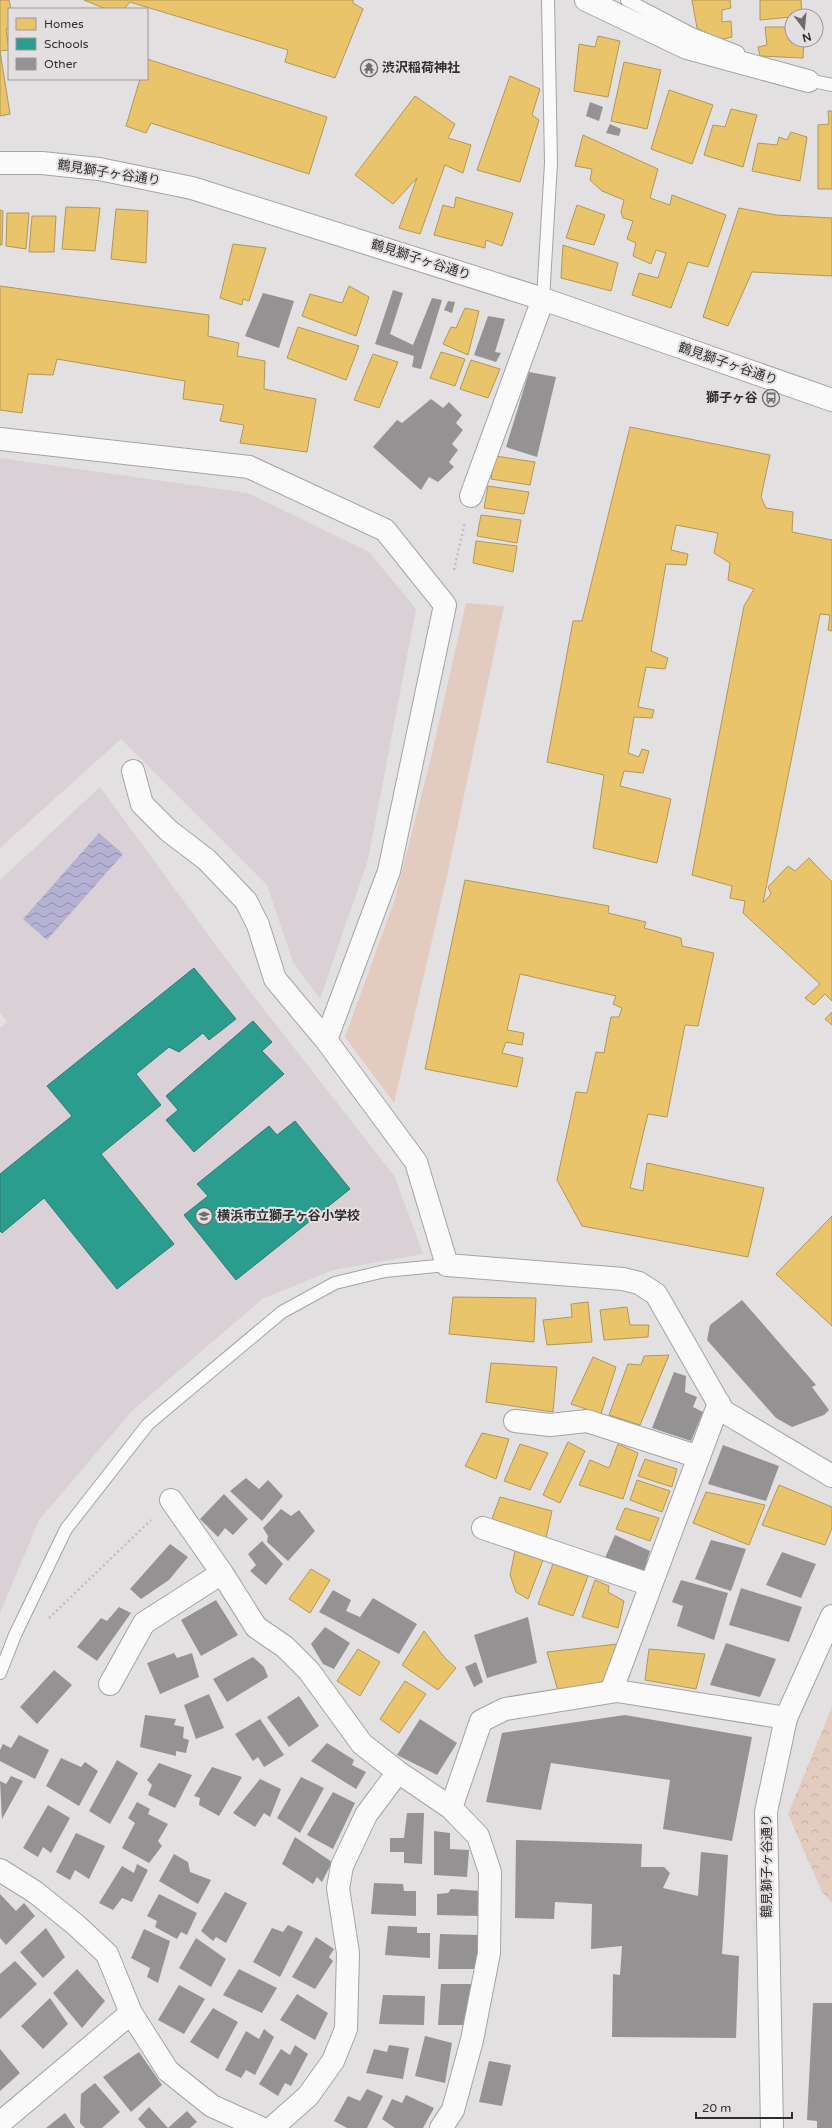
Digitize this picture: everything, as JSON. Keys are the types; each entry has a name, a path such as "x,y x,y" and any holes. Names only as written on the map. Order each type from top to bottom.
{"street":[{"path":"586,0 687,48 808,81"},
{"name":"鶴見獅子ヶ谷通り","path":"0,163 42,163 99,169 192,188 543,299 832,400"},
{"path":"471,496 543,299"},
{"path":"0,439 249,467 385,530 445,605 389,871 326,1040"},
{"path":"132,771 142,804 169,830 207,860 246,900 258,925 275,980 326,1040 416,1162 447,1265 624,1279 640,1283 656,1294 723,1411 832,1476"},
{"path":"611,1692 719,1403"},
{"path":"516,1421 550,1424 587,1421 699,1457"},
{"path":"171,1500 222,1573 256,1627 285,1647 309,1671 362,1744 398,1772 450,1808 478,1836 490,1872 489,1953 472,2040 453,2110 441,2128"},
{"path":"482,1528 651,1584"},
{"path":"110,1684 144,1623 222,1573"},
{"name":"鶴見獅子ヶ谷通り","path":"772,2128 766,1812 786,1718 832,1616"},
{"path":"450,1808 481,1721 505,1710 617,1691 786,1718"},
{"path":"272,2128 308,2096 333,2061 346,2029 348,1953 338,1888 342,1866 366,1815 398,1772"},
{"path":"0,1870 35,1892 76,1925 107,1954 131,2013 168,2071 212,2106 260,2128"},
{"path":"0,2124 131,2013"}],"lane":[{"path":"543,299 551,163 548,0"},
{"path":"627,0 692,34 808,81 832,85"},
{"path":"0,1673 15,1635 66,1529 148,1424 282,1312 335,1283 385,1271 447,1265"}],"path":[{"path":"445,605 471,496"},
{"path":"15,1635 52,1616 171,1500"}],"shaded area":[{"path":"0,458 248,493 369,552 416,609 368,860 320,999 293,962 267,885 121,739 0,848"},
{"name":"横浜市立獅子ヶ谷小学校","path":"100,787 248,989 395,1177 423,1254 333,1270 262,1299 132,1411 39,1520 0,1613 0,1028 7,1022 0,1012 0,880"}],"green space":[{"path":"466,603 504,606 447,876 394,1103 345,1037 394,902 430,762"},
{"path":"832,1707 832,1903 822,1892 788,1814"}],"water":[{"path":"99,833 123,854 47,940 23,919"}],"building: Homes":[{"path":"0,0 9,0 11,8 8,8 8,28 6,29 8,50 0,51"},
{"path":"84,0 353,0 353,3 363,9 335,78 285,62 288,50 130,2 125,8 104,8"},
{"path":"692,0 730,0 731,8 722,10 722,22 731,21 732,37 719,40 697,28"},
{"path":"760,0 801,0 802,8 784,8 784,18 760,20"},
{"path":"765,27 784,27 784,48 804,48 803,58 760,56 758,47 767,45"},
{"path":"598,36 620,41 608,97 574,91 579,44 595,47"},
{"path":"0,51 10,114 0,116"},
{"path":"148,59 327,117 309,174 151,123 146,133 126,126 140,80 148,80"},
{"path":"624,62 661,70 647,129 611,121"},
{"path":"510,76 540,89 532,115 539,120 520,182 477,170"},
{"path":"669,90 713,105 692,164 651,149"},
{"path":"415,96 455,124 448,138 471,145 463,173 445,165 420,234 399,228 417,178 393,204 355,175"},
{"path":"731,109 757,115 743,167 704,155 713,125 725,127"},
{"path":"828,111 832,111 832,189 818,189 818,125 829,124"},
{"path":"791,132 807,137 800,181 752,171 758,143 777,145 779,137 787,140"},
{"path":"583,135 658,169 650,198 670,205 672,195 726,215 708,267 688,262 671,308 632,295 639,273 658,278 666,253 656,250 651,264 633,256 636,243 627,239 633,221 623,218 621,212 624,200 602,191 590,180 592,169 575,166"},
{"path":"456,197 513,213 502,246 486,240 485,248 434,235 443,205 454,208"},
{"path":"577,205 605,215 594,245 566,238"},
{"path":"66,207 100,208 95,251 62,249"},
{"path":"739,208 776,215 832,218 832,276 752,272 728,326 703,317"},
{"path":"116,209 148,211 146,263 111,259"},
{"path":"0,210 3,211 2,245 0,245"},
{"path":"7,213 29,213 26,249 6,246"},
{"path":"32,216 56,216 54,252 29,252"},
{"path":"233,244 266,248 249,301 243,299 242,305 220,298"},
{"path":"563,245 618,263 611,291 561,278"},
{"path":"0,286 209,315 208,336 239,343 237,356 265,361 264,389 316,399 307,452 240,443 244,425 220,421 224,405 183,399 185,381 57,359 53,375 28,374 22,413 0,410"},
{"path":"349,286 369,297 356,336 302,316 310,294 342,303"},
{"path":"465,308 479,311 468,355 443,344 451,327 456,328"},
{"path":"298,327 359,346 346,380 287,358"},
{"path":"441,352 465,359 455,386 430,378"},
{"path":"373,354 398,362 379,408 354,400"},
{"path":"471,360 500,369 488,398 460,389"},
{"path":"630,427 770,455 761,497 766,508 793,512 792,532 832,540 832,631 828,630 830,615 820,614 763,903 771,894 768,887 788,866 795,871 809,858 832,882 832,1001 825,994 814,1005 805,998 820,984 743,913 745,901 730,898 732,886 692,875 744,606 754,589 728,580 730,563 714,553 718,533 676,525 671,550 688,554 686,565 666,564 651,651 668,658 665,669 646,667 638,707 654,710 652,718 634,717 628,753 639,757 642,749 649,751 643,773 624,771 620,786 671,799 657,863 593,848 604,775 547,762 573,621 582,621"},
{"path":"495,456 535,462 530,485 491,479"},
{"path":"488,486 529,492 524,514 484,508"},
{"path":"481,515 521,520 517,543 477,536"},
{"path":"476,541 517,546 513,572 473,563"},
{"path":"465,880 609,906 608,913 646,922 644,928 681,938 682,946 714,953 698,1026 685,1025 667,1117 648,1114 630,1188 643,1191 647,1163 764,1188 748,1257 582,1226 557,1180 576,1092 587,1093 596,1052 604,1053 611,1017 619,1017 622,1008 613,1004 616,996 520,974 507,1030 524,1033 522,1045 506,1042 502,1053 523,1058 517,1087 425,1069"},
{"path":"832,1012 832,1025 825,1019"},
{"path":"832,1216 832,1326 776,1274"},
{"path":"453,1297 536,1298 534,1342 449,1334"},
{"path":"588,1302 592,1342 547,1345 543,1320 572,1317 571,1304"},
{"path":"627,1307 630,1325 649,1325 648,1337 604,1340 600,1310"},
{"path":"669,1355 640,1425 609,1415 628,1364 641,1365 644,1356"},
{"path":"593,1357 616,1367 601,1414 571,1404"},
{"path":"491,1363 557,1367 553,1412 486,1402"},
{"path":"482,1433 509,1439 496,1479 465,1466"},
{"path":"568,1442 585,1451 560,1503 543,1495"},
{"path":"520,1444 548,1453 530,1490 504,1481"},
{"path":"618,1444 638,1453 623,1499 579,1485 590,1460 609,1468"},
{"path":"645,1459 677,1469 672,1487 638,1476"},
{"path":"637,1480 670,1491 662,1512 630,1500"},
{"path":"779,1485 832,1507 832,1528 825,1545 762,1525"},
{"path":"706,1492 765,1505 749,1545 693,1523"},
{"path":"500,1497 552,1511 546,1538 492,1519"},
{"path":"625,1508 659,1518 650,1541 616,1529"},
{"path":"515,1551 543,1560 528,1599 516,1592 510,1575"},
{"path":"553,1564 588,1576 573,1616 538,1604"},
{"path":"311,1569 330,1580 310,1613 289,1599"},
{"path":"595,1580 609,1586 608,1592 624,1601 618,1628 582,1617"},
{"path":"424,1631 445,1658 456,1668 438,1690 402,1665"},
{"path":"618,1644 604,1685 558,1691 547,1652"},
{"path":"358,1649 380,1662 360,1696 337,1681"},
{"path":"649,1649 705,1654 696,1689 645,1680"},
{"path":"405,1681 426,1694 399,1733 380,1719"}],"building: Schools":[{"path":"194,968 236,1019 209,1040 203,1033 179,1052 169,1047 136,1074 161,1105 101,1154 174,1244 117,1289 44,1198 2,1233 0,1231 0,1174 72,1116 47,1086"},
{"path":"253,1021 272,1042 262,1051 284,1074 194,1152 166,1120 178,1110 166,1096"},
{"path":"295,1121 350,1189 236,1280 184,1215 208,1196 197,1184 269,1126 277,1135"}],"building: Other":[{"path":"590,102 603,107 599,121 586,116"},
{"path":"610,124 621,129 619,136 606,133"},
{"path":"393,290 403,293 390,334 413,345 432,298 442,300 421,369 412,367 414,356 375,344"},
{"path":"263,293 294,301 279,348 245,336"},
{"path":"448,301 455,302 452,313 444,310"},
{"path":"488,316 505,319 495,352 501,353 496,362 474,355"},
{"path":"529,372 556,377 537,457 506,447"},
{"path":"431,399 443,408 449,402 462,415 456,423 463,430 452,444 458,450 449,462 454,467 438,482 429,477 421,490 373,447 397,420 402,423"},
{"path":"742,1300 816,1385 812,1387 829,1410 824,1415 792,1427 776,1418 707,1340 710,1325"},
{"path":"674,1372 686,1376 685,1392 697,1397 693,1407 703,1412 691,1441 652,1428"},
{"path":"723,1445 779,1466 766,1501 708,1484"},
{"path":"246,1478 259,1489 268,1480 283,1496 262,1521 230,1491"},
{"path":"224,1494 248,1519 233,1535 225,1528 218,1537 200,1519"},
{"path":"281,1509 291,1516 299,1510 315,1531 288,1561 267,1542 268,1536 263,1528"},
{"path":"615,1535 650,1551 644,1571 605,1558"},
{"path":"711,1540 746,1549 731,1591 695,1579"},
{"path":"262,1541 283,1564 266,1585 250,1571 256,1565 248,1554"},
{"path":"170,1544 188,1557 169,1580 141,1599 130,1589"},
{"path":"782,1552 816,1564 801,1598 766,1585"},
{"path":"681,1580 728,1593 714,1640 677,1626 683,1606 672,1602"},
{"path":"741,1588 802,1607 789,1642 729,1625"},
{"path":"333,1590 351,1600 346,1611 360,1617 373,1598 417,1624 399,1654 319,1612"},
{"path":"216,1600 238,1635 201,1656 181,1620"},
{"path":"119,1607 131,1613 97,1661 77,1647 101,1618 107,1621"},
{"path":"528,1617 537,1663 487,1678 474,1635"},
{"path":"325,1627 350,1643 334,1669 323,1664 311,1644"},
{"path":"726,1643 776,1659 760,1697 710,1685"},
{"path":"174,1653 177,1658 192,1653 199,1677 160,1694 147,1663"},
{"path":"253,1657 264,1667 268,1677 227,1702 213,1679"},
{"path":"476,1662 483,1682 474,1687 465,1667"},
{"path":"54,1670 72,1685 37,1724 20,1707"},
{"path":"209,1694 224,1728 196,1739 184,1705"},
{"path":"299,1696 319,1726 289,1747 267,1717"},
{"path":"145,1715 176,1719 174,1725 184,1727 183,1738 189,1740 186,1753 176,1751 176,1756 140,1747"},
{"path":"625,1715 752,1737 732,1841 663,1829 670,1780 551,1763 541,1810 486,1802 502,1733"},
{"path":"260,1719 284,1755 264,1767 258,1757 253,1761 235,1734"},
{"path":"420,1719 457,1743 437,1775 397,1755"},
{"path":"19,1735 49,1750 35,1779 0,1761 0,1750 3,1744 11,1748"},
{"path":"327,1743 354,1760 352,1765 366,1772 356,1789 311,1761"},
{"path":"61,1758 81,1767 85,1762 98,1771 79,1806 46,1786"},
{"path":"117,1760 138,1773 110,1824 89,1811"},
{"path":"159,1763 192,1775 175,1808 148,1795 152,1785 147,1780"},
{"path":"212,1767 242,1777 219,1816 199,1805 200,1798 194,1796"},
{"path":"11,1776 23,1781 2,1819 0,1781 6,1784"},
{"path":"301,1777 324,1788 300,1833 277,1818"},
{"path":"260,1779 281,1789 270,1817 264,1813 255,1827 233,1813"},
{"path":"333,1792 355,1803 333,1849 307,1835"},
{"path":"137,1802 150,1809 148,1814 168,1824 158,1841 162,1846 149,1863 122,1848 135,1823 128,1818"},
{"path":"48,1805 70,1818 51,1853 43,1847 38,1857 23,1848"},
{"path":"407,1813 424,1813 422,1864 404,1863 404,1852 390,1852 390,1838 404,1838"},
{"path":"434,1831 450,1833 450,1849 469,1850 467,1877 434,1875"},
{"path":"76,1833 105,1846 89,1879 75,1870 70,1880 56,1872"},
{"path":"295,1837 332,1862 322,1882 317,1877 313,1884 282,1864"},
{"path":"516,1840 642,1844 641,1867 664,1867 670,1873 663,1888 698,1896 701,1852 728,1855 722,1954 739,1956 736,2038 612,2037 613,1974 620,1975 622,1946 591,1949 592,1904 555,1902 554,1919 515,1918"},
{"path":"174,1854 188,1862 190,1872 211,1880 198,1904 159,1881"},
{"path":"137,1864 148,1870 132,1902 122,1898 113,1910 99,1903 122,1866 134,1873"},
{"path":"374,1883 403,1884 404,1891 416,1891 416,1916 371,1914"},
{"path":"451,1889 481,1891 480,1916 437,1915 437,1894 448,1893"},
{"path":"225,1892 247,1903 226,1943 216,1937 213,1941 201,1931"},
{"path":"0,1894 16,1911 24,1903 35,1916 6,1945 0,1938"},
{"path":"159,1894 197,1913 187,1935 181,1932 177,1939 155,1927 157,1921 147,1916"},
{"path":"288,1925 303,1932 280,1977 253,1962 272,1928 283,1932"},
{"path":"388,1926 417,1927 417,1933 430,1933 430,1958 385,1955"},
{"path":"46,1928 65,1957 43,1978 20,1952"},
{"path":"144,1929 170,1941 158,1983 147,1977 150,1968 131,1958"},
{"path":"440,1934 479,1935 479,1969 438,1969"},
{"path":"316,1937 334,1949 329,1957 333,1961 315,1989 292,1977"},
{"path":"196,1938 226,1959 211,1987 179,1968"},
{"path":"15,1961 37,1984 0,2019 0,1974"},
{"path":"77,1969 105,2001 82,2028 53,1993"},
{"path":"239,1969 277,1988 262,2013 223,1995"},
{"path":"441,1984 472,1984 473,2007 467,2006 467,2025 438,2025"},
{"path":"179,1985 205,1999 184,2034 158,2020"},
{"path":"297,1994 328,2013 315,2040 280,2020"},
{"path":"383,1995 425,1996 424,2025 379,2024"},
{"path":"50,1998 68,2024 43,2049 21,2026"},
{"path":"813,2003 832,2003 832,2128 817,2128 817,2121 807,2120"},
{"path":"213,2008 238,2022 218,2059 190,2042"},
{"path":"264,2029 274,2037 255,2075 246,2070 241,2078 225,2070 246,2031 259,2039"},
{"path":"425,2036 452,2043 445,2083 415,2076"},
{"path":"295,2045 308,2054 291,2086 285,2083 278,2096 259,2084 281,2049 290,2055"},
{"path":"389,2045 409,2048 403,2079 366,2073 374,2049 387,2052"},
{"path":"0,2049 20,2073 0,2091"},
{"path":"139,2052 162,2085 131,2112 103,2077"},
{"path":"489,2061 511,2065 502,2106 479,2102"},
{"path":"95,2083 120,2112 102,2128 85,2128 80,2123 81,2094"},
{"path":"367,2089 383,2096 367,2128 347,2128 334,2121 348,2096 360,2101"},
{"path":"406,2095 434,2108 423,2128 395,2128 382,2119 392,2099 402,2103"},
{"path":"149,2107 168,2128 146,2128 138,2119"},
{"path":"187,2111 197,2122 190,2128 168,2128"},
{"path":"65,2113 75,2128 46,2128"}],"place":[{"name":"渋沢稲荷神社","path":"369,68"},
{"name":"獅子ヶ谷","path":"771,398"},
{"name":"横浜市立獅子ヶ谷小学校","path":"204,1216"}]}
